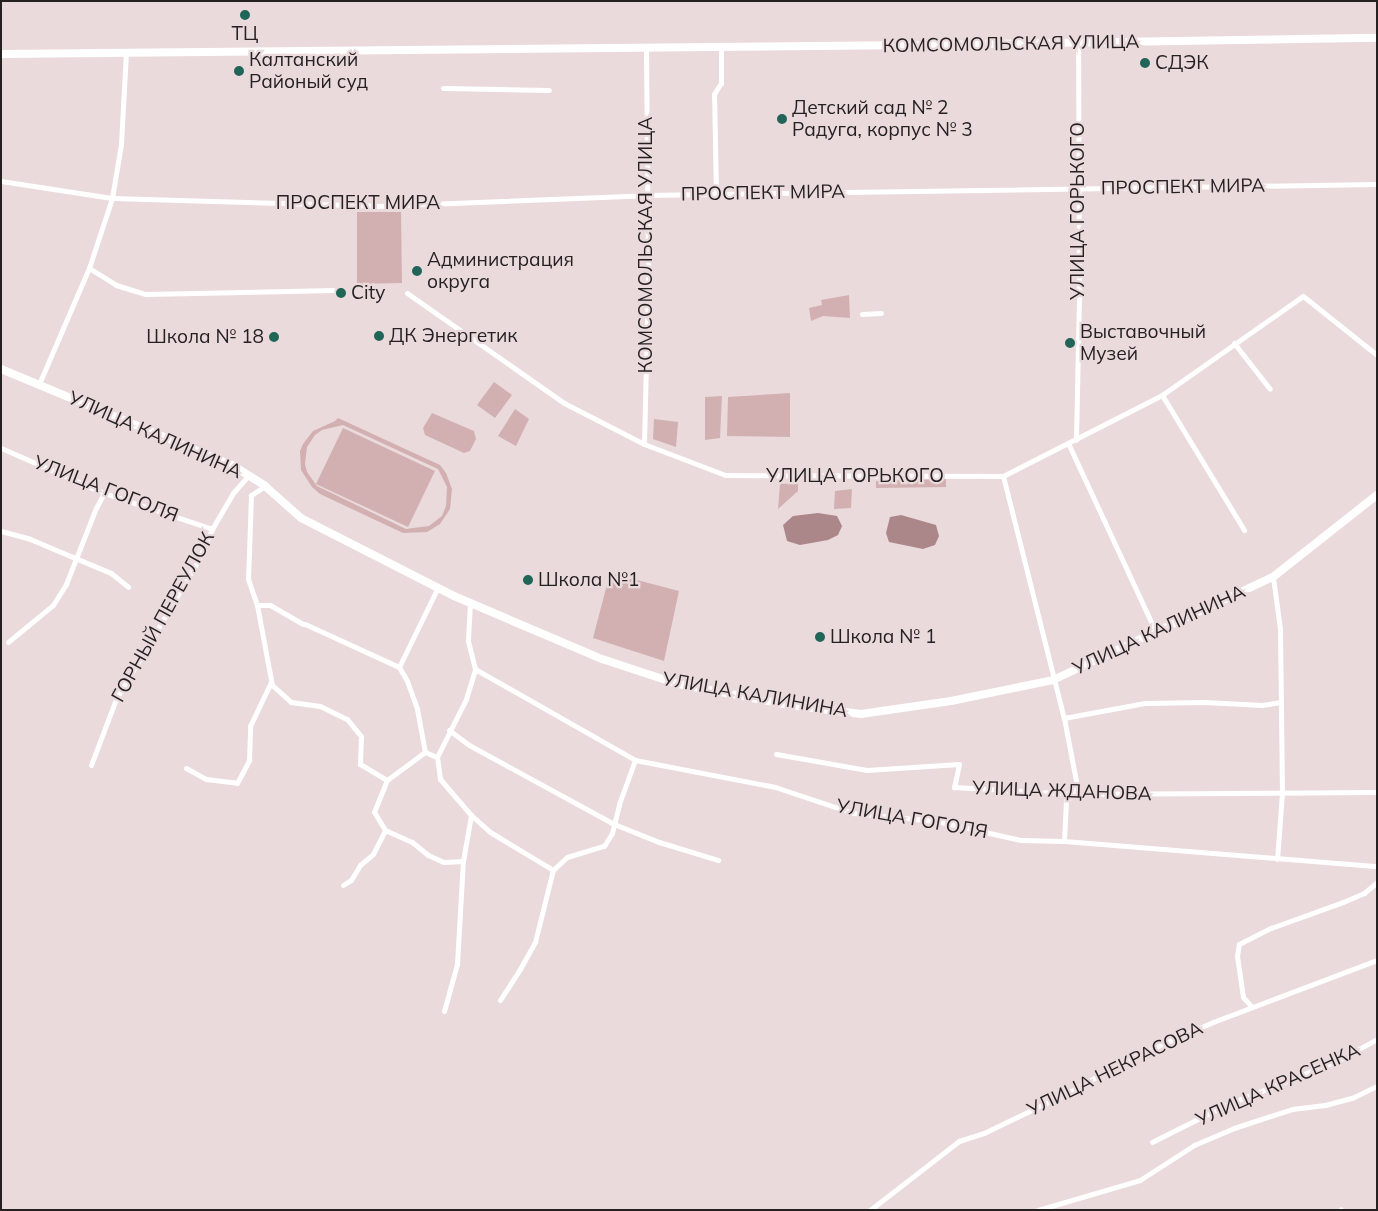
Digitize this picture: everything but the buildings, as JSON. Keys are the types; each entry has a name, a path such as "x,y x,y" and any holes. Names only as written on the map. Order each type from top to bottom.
{"street":[{"name":"КОМСОМОЛЬСКАЯ УЛИЦА","path":"1,54 1377,38"},
{"name":"УЛИЦА ГОРЬКОГО","path":"1076,440 1079,299 1077,189 1078,42"},
{"path":"716,194 714,94 721,83 722,46"},
{"name":"КОМСОМОЛЬСКАЯ УЛИЦА","path":"644,444 648,276 646,47"},
{"path":"39,384 89,268 112,198 121,144 126,53"},
{"path":"442,88 549,90"},
{"name":"ПРОСПЕКТ МИРА","path":"1,181 112,198 377,206 646,195 1377,184"},
{"path":"89,268 116,285 146,294 333,290"},
{"name":"УЛИЦА ГОРЬКОГО","path":"407,293 564,403 644,444 725,475 1003,476 1162,395 1303,296 1377,355"},
{"path":"862,314 881,313"},
{"path":"1234,343 1270,389"},
{"name":"УЛИЦА КАЛИНИНА","path":"1,369 232,465 265,486 301,518 438,588 602,659 678,684 789,705 862,714 951,701 1053,680 1273,577 1377,495"},
{"path":"1162,395 1244,530"},
{"path":"1068,443 1102,520 1156,633"},
{"name":"УЛИЦА ГОГОЛЯ","path":"1,448 104,493 212,529"},
{"name":"ГОРНЫЙ ПЕРЕУЛОК","path":"91,765 116,699 198,561 212,529 233,493 248,476"},
{"path":"1003,476 1064,718 1077,786 1075,794 1066,800 1064,841"},
{"path":"265,486 251,495 248,579 257,605 272,685 291,702 320,706 347,719 361,736 360,764 387,780"},
{"path":"8,642 53,605 66,584 96,508 104,493"},
{"path":"1,531 30,539 111,573 128,587"},
{"path":"1273,577 1280,629 1282,794 1277,859"},
{"path":"399,667 438,588"},
{"path":"470,602 468,640 475,669 466,699 437,756 440,779 471,815 490,832 553,870"},
{"path":"257,605 270,605 341,642 399,667 408,680 417,709 425,752"},
{"name":"УЛИЦА ГОГОЛЯ","path":"475,669 635,760 775,787 853,813 936,821 1020,840 1064,841 1377,866"},
{"path":"186,768 206,779 237,783 249,760 250,726 271,681"},
{"path":"1064,718 1145,703 1204,702 1262,705 1281,702"},
{"path":"449,730 469,745 614,824 659,842 718,860"},
{"path":"425,752 437,756"},
{"path":"425,752 387,780 374,812 385,830 412,842 428,855 444,862 463,861"},
{"name":"УЛИЦА ЖДАНОВА","path":"776,754 867,770 959,764 954,787 1075,794 1377,792"},
{"path":"500,1000 535,942 553,870 568,858 604,846 612,833 618,804 635,760"},
{"path":"444,1012 457,964 463,861 471,815"},
{"path":"343,885 351,880 360,865 373,854 385,830"},
{"path":"1251,1006 1243,997 1237,956 1239,944 1272,928 1364,893 1377,882"},
{"name":"УЛИЦА НЕКРАСОВА","path":"870,1210 959,1141 986,1132 1038,1107 1126,1060 1251,1006 1354,970 1377,960"},
{"name":"УЛИЦА КРАСЕНКА","path":"1152,1142 1226,1105 1337,1061 1377,1039"},
{"name":"УЛИЦА КРАСЕНКА","path":"1038,1210 1140,1180 1194,1145 1234,1128 1292,1109 1325,1105 1352,1098 1377,1086"}],"shaded area":[{"path":"357,212 401,212 402,283 357,284"},
{"path":"849,295 850,318 823,316 811,321 809,308 822,305 821,300"},
{"path":"494,382 512,395 495,418 477,405"},
{"path":"790,393 790,437 727,436 728,397"},
{"path":"722,396 720,438 705,440 705,397"},
{"path":"515,409 529,419 516,446 498,436"},
{"path":"432,413 474,431 476,439 470,451 464,453 425,435 423,428"},
{"path":"338,418 440,465 446,473 452,489 450,509 440,524 427,532 403,533 320,494 312,487 301,470 300,451 313,431","holes":["343,425 438,469 447,487 446,506 442,516 429,526 406,529 317,486 307,472 305,464 307,447 315,435 322,430"]},
{"path":"654,419 678,422 676,447 653,439"},
{"path":"343,428 435,471 408,527 316,484"},
{"path":"946,479 946,487 876,488 876,481"},
{"path":"798,483 798,491 778,509 780,484"},
{"path":"852,489 851,508 834,509 835,491"},
{"path":"818,513 837,516 842,526 838,535 828,540 800,545 787,541 783,525 793,516"},
{"path":"901,515 936,525 939,536 935,545 923,549 889,542 886,533 890,517"},
{"path":"610,573 679,591 664,661 593,638"}],"place":[{"name":"ТЦ","path":"245,15"},
{"name":"СДЭК","path":"1145,63"},
{"name":"Калтанский Районый суд","path":"239,71"},
{"name":"Детский сад № 2 Радуга, корпус № 3","path":"782,119"},
{"name":"Администрация округа","path":"417,271"},
{"name":"City","path":"341,293"},
{"name":"ДК Энергетик","path":"379,336"},
{"name":"Школа № 18","path":"274,337"},
{"name":"Выставочный Музей","path":"1070,343"},
{"name":"Школа №1","path":"528,580"},
{"name":"Школа № 1","path":"820,637"}]}
